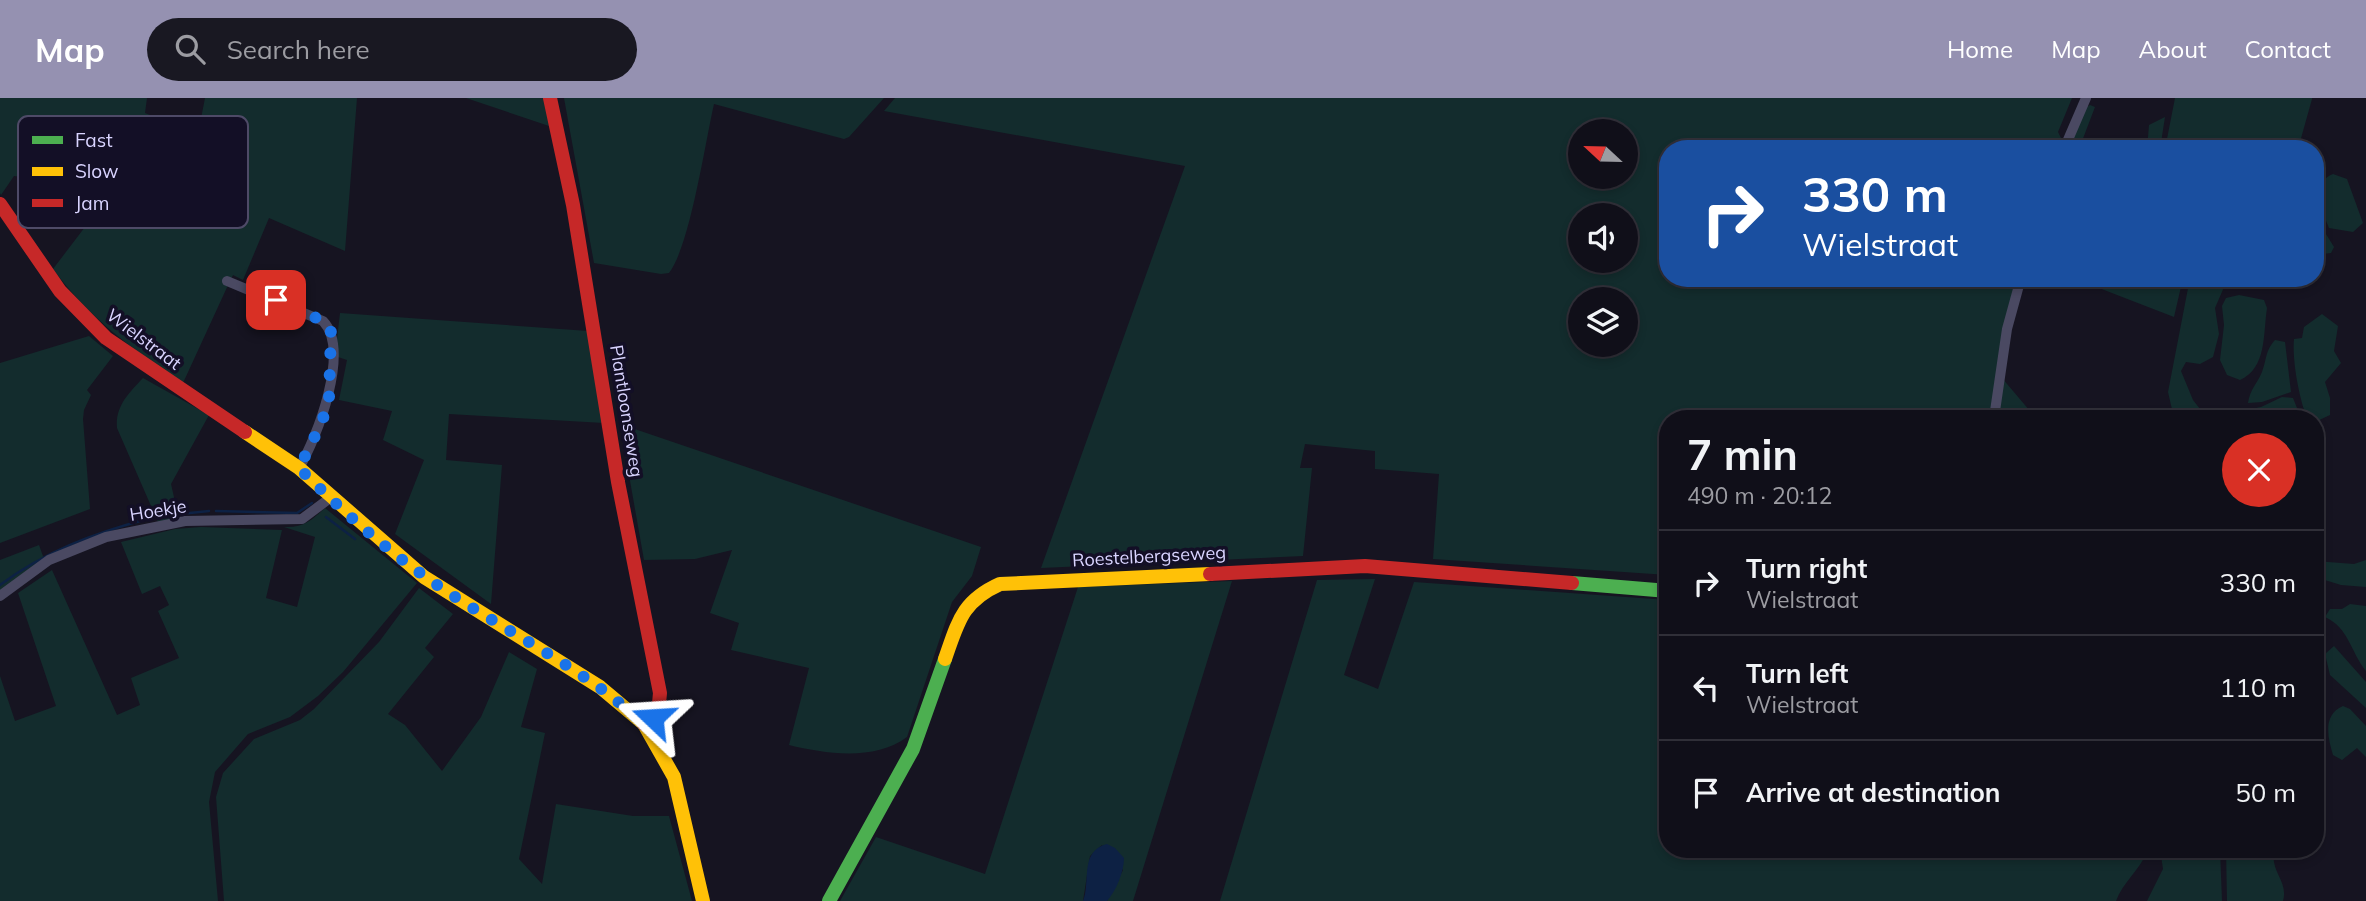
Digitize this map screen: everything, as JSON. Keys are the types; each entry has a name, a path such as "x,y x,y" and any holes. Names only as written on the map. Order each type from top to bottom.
{"street":[{"name":"Plantloonseweg","path":"550,98 573,205 618,482 660,693 658,714 644,724"},
{"path":"2068,140 2086,98"},
{"name":"Wielstraat","path":"0,204 60,291 106,338 299,468 330,498 420,573 600,687 644,724 659,746 674,777 702,901"},
{"path":"227,281 323,321 331,332 329,398 322,422 299,468"},
{"path":"1995,410 2007,329 2019,287"},
{"name":"Hoekje","path":"0,596 49,560 106,537 185,521 302,519 330,498"},
{"name":"Roestelbergseweg","path":"829,901 893,790 913,749 960,616 978,594 1000,584 1365,566 1659,590"}],"green space":[{"path":"0,98 147,98 145,113 153,116 18,116 18,177 14,176 1,195"},
{"path":"205,98 357,98 345,251 269,218 243,280 233,275 183,383 97,318 53,269 84,228 248,228 248,116 202,116"},
{"path":"466,98 546,98 552,127"},
{"path":"564,98 884,98 849,137 844,139 714,104 684,241 669,273 661,274 594,263"},
{"path":"895,98 2072,98 2058,132 2061,140 1659,140 1659,287 2015,287 2002,334 1992,410 1659,410 1659,574 1433,559 1439,474 1375,469 1375,451 1305,444 1300,468 1312,468 1303,556 1041,568 1185,166 884,111"},
{"path":"2175,98 2312,98 2301,140 2167,140"},
{"path":"2090,105 2095,107 2082,140 2072,140 2085,108"},
{"path":"2165,117 2161,140 2148,140 2149,125"},
{"path":"2333,174 2347,179 2363,223 2353,232 2329,228 2324,216 2324,180"},
{"path":"2324,231 2334,247 2331,253 2324,254"},
{"path":"2099,287 2181,287 2174,317"},
{"path":"2188,287 2224,287 2215,308 2219,334 2213,357 2200,364 2186,362 2181,371 2193,400 2201,410 2172,410 2168,392"},
{"path":"2239,295 2264,300 2267,308 2259,359 2249,375 2240,380 2227,375 2220,360 2224,325 2222,306 2226,298"},
{"path":"340,313 588,331 604,423 449,414 446,460 502,465 491,604 395,534 424,460 383,440 392,411 339,400 347,360 335,356"},
{"path":"2322,314 2338,326 2334,351 2341,363 2325,382 2330,398 2330,415 2324,418 2324,410 2304,410 2301,400 2295,368 2294,339 2302,338 2304,327"},
{"path":"89,336 113,356 87,390 91,395 83,419 90,509 0,543 0,363"},
{"path":"2275,340 2285,342 2291,392 2262,402 2248,403 2268,352"},
{"path":"143,378 209,415 171,484 179,519 158,522 117,428 121,406"},
{"path":"2002,378 2029,410 1997,410"},
{"path":"2282,397 2293,398 2298,410 2250,410"},
{"path":"620,424 981,547 972,576 952,602 907,737 880,750 865,752 834,753 789,745 809,668 731,650 739,623 710,613 732,550 695,559 644,560"},
{"path":"325,508 417,583 343,672 318,696 290,717 248,734 215,772 209,802 218,901 0,901 0,676 15,721 56,706 18,593 52,570 117,715 140,705 131,678 179,658 158,611 169,605 160,586 142,594 121,542 175,529 201,527 282,530 266,598 297,607 315,537 284,527 306,523"},
{"path":"39,545 44,559 0,591 0,560"},
{"path":"2366,560 2366,587 2341,585 2324,580 2324,562 2354,564"},
{"path":"1375,579 1344,675 1378,689 1414,582 1659,599 1659,858 2144,858 2116,901 1220,901 1317,580"},
{"path":"1232,581 1133,901 1107,901 1123,870 1102,845 1090,856 1083,901 840,901 876,837 985,874 1078,587"},
{"path":"419,588 453,614 425,648 434,657 388,714 405,725 442,771 481,717 509,652 537,669 521,727 545,733 519,859 542,884 556,804 633,816 669,816 692,901 224,901 216,797 223,773 254,739 300,720 314,709 379,642"},
{"path":"2350,604 2366,606 2366,671 2339,627 2325,617 2330,609 2342,609"},
{"path":"2334,646 2366,682 2366,708 2330,675 2325,654"},
{"path":"2343,706 2350,709 2366,726 2366,757 2357,748 2342,760 2333,755 2328,734 2329,721 2336,710"},
{"path":"2161,858 2220,858 2222,901 2147,901 2163,869"},
{"path":"2226,858 2274,858 2283,887 2283,901 2227,901"}],"water":[{"path":"1107,844 1124,858 1119,881 1107,901 1083,901 1089,860 1098,848"}],"waterway":[{"path":"216,511 297,513 312,503"},
{"path":"161,516 209,511"},
{"path":"326,517 355,539"},
{"path":"0,585 52,553 107,531 147,519"}],"traffic: fast":[{"path":"1572,583 1659,590"},
{"path":"829,901 913,749 945,659"}],"traffic: slow":[{"path":"245,432 299,468 424,577 600,687 644,724 674,777 703,901"},
{"path":"945,659 958,623 969,605 1000,584 1210,574"}],"traffic: jam":[{"path":"550,98 573,205 618,482 660,693 658,714 644,724"},
{"path":"0,204 60,291 106,338 245,432"},
{"path":"1210,574 1365,566 1572,583"}],"route":[{"path":"276,300 323,321 331,332 333,348 329,398 312,446 299,468 379,541 425,577 600,687 644,724 653,718"}]}
